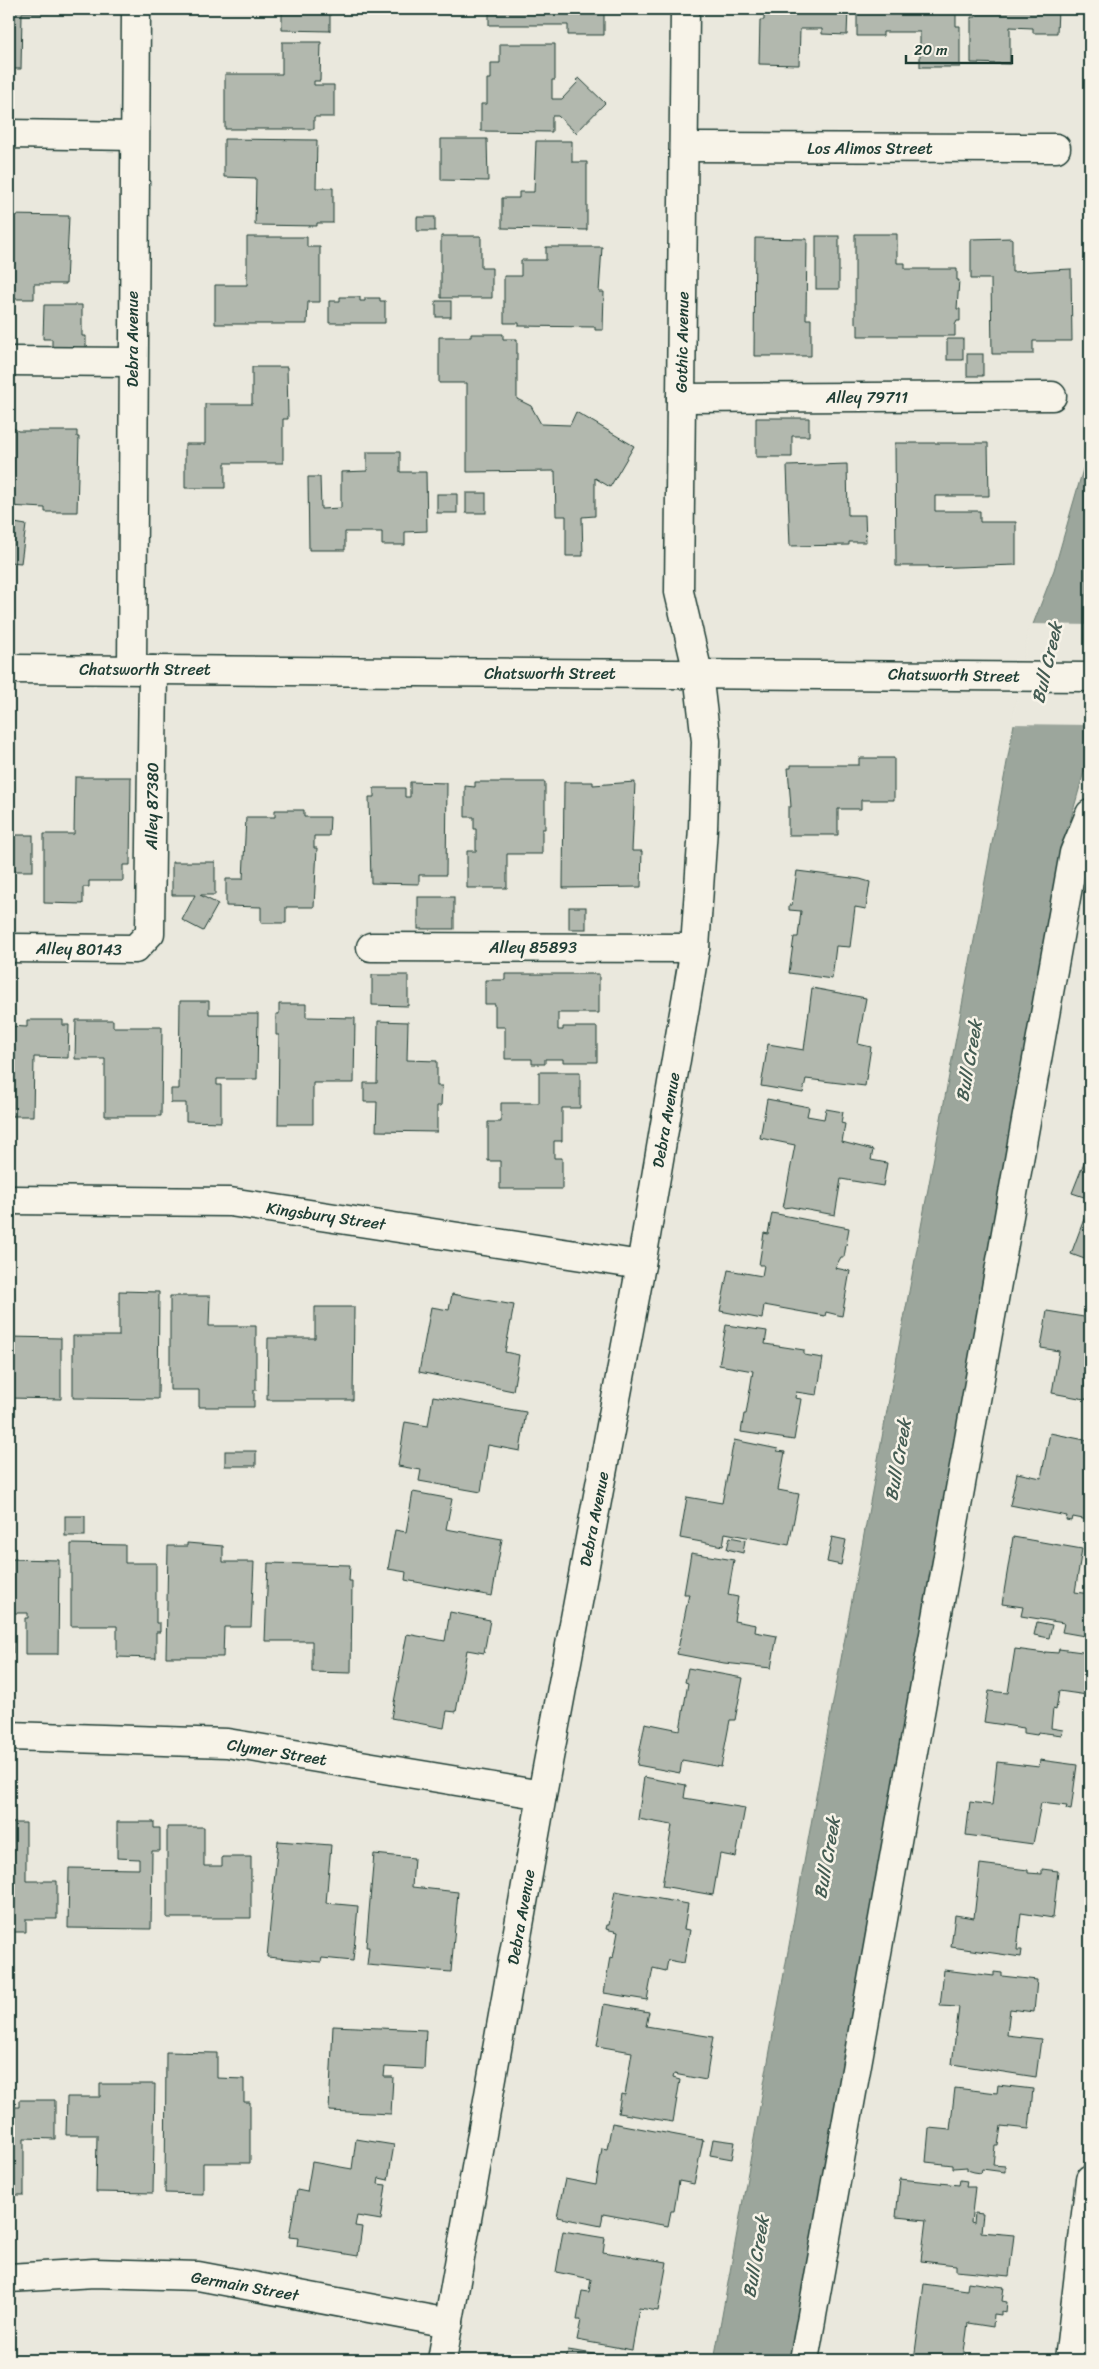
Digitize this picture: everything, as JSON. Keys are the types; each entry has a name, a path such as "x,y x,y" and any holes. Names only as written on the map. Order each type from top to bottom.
{"street":[{"name":"Debra Avenue","path":"136,9 132,362 143,669"},
{"name":"Gothic Avenue","path":"685,9 679,592 698,673"},
{"path":"9,134 134,136"},
{"name":"Los Alimos Street","path":"685,147 1056,148"},
{"path":"9,361 132,362"},
{"name":"Alley 79711","path":"681,398 1052,396"},
{"name":"Chatsworth Street","path":"9,669 1090,677"},
{"name":"Alley 87380","path":"143,669 150,933 144,940"},
{"name":"Debra Avenue","path":"442,2360 542,1795 641,1265 695,948 706,758 698,673"},
{"path":"804,2360 1074,853 1090,814"},
{"name":"Alley 80143","path":"9,948 135,949 144,940"},
{"name":"Alley 85893","path":"371,947 695,948"},
{"name":"Kingsbury Street","path":"9,1200 230,1202 641,1265"},
{"name":"Clymer Street","path":"9,1736 228,1743 542,1795"},
{"path":"1069,2360 1090,2179"},
{"name":"Germain Street","path":"9,2278 94,2273 198,2276 449,2323"}],"water":[{"name":"Bull Creek","path":"1090,445 1090,750 1065,840 791,2360 714,2360 834,1697 1032,627 1054,570"}],"pier":[{"path":"1030,624 1090,625 1090,725 1012,724"}],"building":[{"path":"9,9 50,9 50,13 22,13 21,69 9,69"},
{"path":"282,9 330,9 330,31 282,30"},
{"path":"489,9 604,9 604,35 568,35 568,25 489,25"},
{"path":"764,9 848,9 847,35 822,34 822,29 800,29 799,65 759,64 760,20 764,20"},
{"path":"857,9 939,9 939,14 956,14 956,26 960,26 960,67 920,67 920,32 883,32 883,36 857,36"},
{"path":"977,9 1058,9 1057,33 1033,33 1033,28 1010,27 1010,64 971,63 971,17 976,17"},
{"path":"282,42 321,42 320,81 314,81 314,85 334,85 334,117 314,117 314,129 225,129 225,74 282,74"},
{"path":"500,44 555,44 555,80 552,80 552,99 562,99 578,82 576,80 579,78 605,103 576,133 558,116 552,116 552,132 481,131 481,104 487,104 487,79 491,79 491,63 500,63"},
{"path":"224,139 317,140 316,188 333,188 333,223 317,223 317,226 255,225 256,178 224,177"},
{"path":"441,139 487,139 488,181 441,180"},
{"path":"536,141 572,141 572,162 587,162 587,230 502,228 502,198 519,198 519,192 534,192"},
{"path":"9,215 69,216 66,284 34,284 34,299 9,299"},
{"path":"417,217 435,217 435,231 417,231"},
{"path":"855,234 897,234 897,263 905,263 905,269 957,269 957,280 959,280 957,309 960,309 960,321 957,321 955,325 955,336 858,336 858,325 855,324"},
{"path":"441,236 481,236 481,268 492,268 492,298 441,298"},
{"path":"816,236 839,236 839,289 816,289"},
{"path":"247,237 307,237 307,247 320,247 320,302 308,302 307,324 215,324 215,285 247,285"},
{"path":"755,238 807,239 806,319 811,319 811,356 754,356"},
{"path":"1012,238 1012,272 1071,269 1072,341 1033,341 1033,354 992,354 991,279 971,279 971,239"},
{"path":"546,247 602,247 599,292 604,292 603,330 595,330 595,327 519,326 519,323 504,323 504,276 521,276 521,260 546,260"},
{"path":"340,297 360,297 360,301 365,301 365,298 380,298 380,301 385,301 385,323 329,323 329,301 340,301"},
{"path":"436,301 451,301 451,317 436,317"},
{"path":"44,305 82,305 82,336 86,336 86,349 52,349 52,339 43,339"},
{"path":"471,334 503,334 503,339 517,339 517,399 531,406 541,424 570,425 576,412 634,446 610,487 595,478 595,516 582,517 583,556 566,556 566,516 556,516 555,471 467,472 467,383 439,383 439,337 471,337"},
{"path":"947,339 963,339 963,360 947,360"},
{"path":"967,354 983,354 983,376 967,376"},
{"path":"252,367 287,367 288,419 283,419 283,463 225,463 225,488 185,488 185,444 205,444 205,404 252,404"},
{"path":"756,418 809,418 809,436 792,436 792,457 756,457"},
{"path":"9,425 18,431 77,431 77,437 79,437 77,512 45,512 45,508 9,506"},
{"path":"895,443 988,443 989,496 935,496 935,511 980,511 980,522 1016,522 1016,565 929,568 929,566 896,566"},
{"path":"367,452 400,452 400,472 426,472 427,531 405,532 405,545 382,545 382,532 345,532 345,550 309,550 308,477 320,477 321,509 341,508 341,472 367,471"},
{"path":"847,464 848,515 865,515 866,542 849,542 849,545 790,546 787,466"},
{"path":"466,493 486,493 486,513 466,513"},
{"path":"437,494 457,494 457,513 437,513"},
{"path":"9,522 26,525 21,563 9,562"},
{"path":"859,758 894,758 894,800 861,800 861,809 838,809 838,835 788,835 788,807 791,807 788,768 791,768 791,765 859,765"},
{"path":"75,777 131,777 130,865 123,865 123,881 89,881 89,887 83,887 83,904 44,903 44,834 74,834"},
{"path":"410,782 447,783 446,875 419,875 419,884 371,883 369,797 374,797 374,788 405,788 405,797 410,797"},
{"path":"475,782 545,782 545,829 542,829 542,854 507,854 507,888 467,888 467,851 476,851 476,829 474,829 474,817 465,817 465,786 475,787"},
{"path":"564,782 593,782 593,785 635,782 632,851 642,851 641,887 563,888"},
{"path":"275,810 304,810 304,817 330,817 329,836 314,836 314,848 317,848 314,907 286,907 286,923 261,923 261,907 226,906 226,879 243,879 246,817 275,817"},
{"path":"9,835 33,835 33,871 9,871"},
{"path":"172,862 215,862 215,895 200,895 218,904 203,931 182,920 195,895 172,895"},
{"path":"797,871 870,882 866,909 855,907 850,947 836,946 832,979 789,973 794,937 798,937 801,911 789,910 789,905 792,905"},
{"path":"418,897 454,897 454,929 418,929"},
{"path":"569,907 586,907 586,929 569,929"},
{"path":"505,974 599,974 599,1013 558,1013 558,1030 563,1030 563,1027 597,1027 597,1062 563,1062 563,1059 545,1059 545,1064 532,1064 532,1059 505,1059 505,1027 495,1027 495,1004 485,1004 485,980 505,980"},
{"path":"372,975 408,975 408,1006 372,1005"},
{"path":"812,988 866,998 858,1044 871,1047 865,1086 806,1079 803,1093 761,1086 768,1044 804,1050"},
{"path":"180,1001 209,1001 209,1014 258,1014 257,1079 217,1079 217,1085 221,1085 221,1122 186,1121 186,1103 171,1103 171,1089 179,1089"},
{"path":"279,1004 306,1004 306,1017 355,1018 354,1083 313,1083 313,1124 278,1124 279,1035 276,1035 276,1014 279,1014"},
{"path":"27,1020 63,1020 63,1025 69,1025 68,1058 34,1057 33,1116 9,1116 9,1026 27,1027"},
{"path":"76,1020 113,1020 113,1027 162,1027 161,1116 105,1116 105,1059 75,1059"},
{"path":"378,1021 408,1022 407,1060 437,1061 437,1086 442,1086 441,1106 437,1106 437,1132 376,1131 377,1102 364,1102 364,1083 377,1083"},
{"path":"539,1072 580,1072 580,1108 562,1108 562,1141 554,1141 554,1158 562,1158 562,1189 500,1189 500,1161 488,1161 488,1122 501,1122 501,1103 539,1103"},
{"path":"767,1099 809,1107 807,1116 824,1119 826,1109 843,1112 841,1123 845,1124 842,1142 873,1150 871,1160 887,1163 883,1186 841,1179 835,1215 791,1207 783,1208 795,1145 760,1138"},
{"path":"1085,1160 1090,1162 1090,1199 1072,1193"},
{"path":"1090,1203 1090,1261 1071,1254"},
{"path":"772,1213 849,1228 844,1257 841,1257 835,1268 850,1271 842,1316 826,1312 825,1316 764,1305 762,1319 720,1311 728,1270 762,1276 764,1265 759,1265 764,1233 768,1234"},
{"path":"119,1291 159,1292 158,1399 73,1398 73,1336 119,1336"},
{"path":"9,1292 14,1292 13,1329 9,1329"},
{"path":"452,1294 514,1305 505,1352 519,1355 513,1391 419,1372 431,1307 449,1310"},
{"path":"170,1296 210,1296 209,1326 256,1326 256,1390 254,1390 254,1407 199,1407 199,1390 170,1390"},
{"path":"315,1307 354,1307 353,1400 267,1400 268,1338 315,1338"},
{"path":"1047,1311 1090,1318 1090,1400 1052,1393 1059,1351 1041,1348"},
{"path":"726,1325 767,1331 765,1344 804,1350 804,1355 823,1358 817,1395 796,1392 795,1398 801,1399 794,1440 741,1432 753,1371 719,1365"},
{"path":"9,1337 61,1338 61,1399 9,1398"},
{"path":"433,1396 526,1412 520,1451 488,1445 481,1492 419,1481 421,1470 398,1466 405,1422 428,1426"},
{"path":"1050,1433 1090,1441 1090,1483 1085,1510 1090,1511 1088,1520 1073,1517 1072,1521 1066,1520 1067,1516 1010,1505 1017,1473 1041,1478"},
{"path":"734,1440 785,1452 778,1490 799,1494 789,1545 725,1533 723,1546 680,1538 687,1497 722,1503"},
{"path":"225,1451 256,1451 256,1466 225,1466"},
{"path":"413,1492 452,1499 446,1529 502,1539 492,1596 405,1580 406,1572 388,1569 395,1530 406,1532"},
{"path":"65,1516 85,1516 85,1536 65,1536"},
{"path":"730,1537 745,1540 743,1553 727,1549"},
{"path":"832,1537 846,1540 841,1565 827,1562"},
{"path":"1013,1537 1082,1549 1075,1592 1090,1594 1090,1637 1062,1632 1064,1623 1021,1616 1023,1607 1002,1604"},
{"path":"187,1543 223,1546 223,1562 254,1562 251,1627 224,1627 223,1657 166,1657 168,1546 187,1546"},
{"path":"71,1544 125,1545 125,1563 156,1563 156,1623 160,1623 160,1632 156,1632 156,1658 117,1657 117,1626 71,1626"},
{"path":"691,1553 734,1560 728,1595 738,1597 734,1621 756,1625 755,1632 777,1636 771,1668 724,1663 677,1654 689,1594 684,1594"},
{"path":"9,1559 59,1560 58,1654 25,1654 25,1618 28,1618 28,1613 13,1613 13,1653 9,1653"},
{"path":"268,1563 350,1565 349,1581 352,1581 351,1673 312,1672 312,1641 265,1641"},
{"path":"450,1612 490,1620 484,1653 467,1650 456,1712 447,1711 444,1728 391,1718 407,1634 445,1641"},
{"path":"1037,1622 1052,1625 1049,1638 1034,1635"},
{"path":"1015,1649 1045,1653 1058,1653 1059,1649 1090,1653 1087,1695 1059,1691 1056,1710 1053,1709 1051,1728 1063,1730 1062,1735 1038,1732 1037,1735 1024,1733 1024,1728 984,1722 989,1691 1008,1693"},
{"path":"688,1668 743,1678 735,1720 730,1720 721,1767 682,1760 680,1773 637,1765 645,1723 680,1730 688,1683 685,1682"},
{"path":"1040,1760 1077,1765 1071,1810 1066,1809 1067,1806 1041,1803 1033,1844 966,1835 970,1802 992,1805 997,1762 1039,1767"},
{"path":"644,1777 686,1785 684,1798 745,1808 736,1857 720,1854 713,1895 662,1886 672,1825 638,1819"},
{"path":"117,1822 154,1822 154,1828 160,1828 160,1851 152,1851 151,1929 68,1928 69,1868 139,1869 139,1859 117,1858"},
{"path":"9,1823 26,1823 26,1881 57,1881 57,1919 26,1919 26,1932 9,1932"},
{"path":"167,1827 204,1827 204,1866 222,1866 222,1857 251,1857 251,1918 167,1918"},
{"path":"278,1841 331,1845 326,1903 358,1906 353,1961 322,1958 321,1962 267,1957"},
{"path":"374,1854 414,1858 412,1887 458,1892 451,1972 367,1965 369,1947 366,1947"},
{"path":"980,1864 1028,1870 1028,1873 1042,1874 1042,1869 1058,1871 1053,1918 1021,1913 1017,1950 1022,1950 1021,1957 951,1947 955,1915 974,1918"},
{"path":"615,1891 688,1904 684,1929 690,1930 684,1963 668,1960 666,1971 653,1968 647,2000 604,1993 610,1957 613,1958 618,1932 606,1929 607,1925 609,1925"},
{"path":"944,1970 994,1976 994,1972 1002,1973 1002,1976 1037,1980 1034,2012 1010,2009 1007,2035 1041,2039 1036,2077 952,2064 959,2007 940,2006"},
{"path":"604,2004 649,2012 646,2026 713,2037 706,2080 674,2074 673,2078 680,2080 673,2122 618,2113 621,2094 625,2095 632,2052 597,2046"},
{"path":"333,2026 426,2030 424,2069 385,2067 384,2077 393,2077 391,2114 329,2111"},
{"path":"166,2052 217,2053 217,2078 244,2079 244,2102 250,2102 250,2163 203,2163 203,2194 165,2193"},
{"path":"100,2084 155,2084 153,2193 96,2192 97,2135 66,2135 67,2097 100,2097"},
{"path":"998,2085 1033,2089 1029,2129 1001,2126 998,2146 995,2146 993,2165 1005,2166 1005,2172 982,2169 981,2173 967,2170 967,2167 953,2168 953,2165 926,2162 929,2128 950,2130 955,2088 997,2093"},
{"path":"19,2100 55,2100 55,2139 24,2138 24,2195 9,2195 9,2107 19,2107"},
{"path":"612,2123 703,2140 694,2184 679,2181 674,2211 671,2211 668,2226 603,2214 601,2226 557,2217 565,2179 596,2185 602,2148 607,2149"},
{"path":"356,2139 394,2145 388,2180 379,2178 378,2184 386,2185 381,2220 357,2216 355,2226 362,2227 358,2256 297,2246 298,2238 289,2237 297,2190 307,2192 312,2162 352,2169"},
{"path":"713,2139 735,2142 732,2159 710,2155"},
{"path":"900,2179 959,2185 960,2180 967,2181 966,2187 975,2187 971,2222 974,2223 975,2213 983,2214 981,2232 1014,2235 1009,2276 956,2271 956,2265 921,2261 926,2220 896,2217"},
{"path":"563,2231 605,2238 603,2252 667,2262 658,2311 639,2308 632,2350 577,2340 581,2320 577,2320 582,2291 589,2292 591,2279 556,2272"},
{"path":"968,2282 1004,2287 1002,2301 1007,2302 1006,2312 1001,2311 1001,2315 994,2314 993,2327 968,2323 963,2360 914,2360 924,2284 967,2290"},
{"path":"568,2350 614,2357 615,2360 566,2360"}]}
